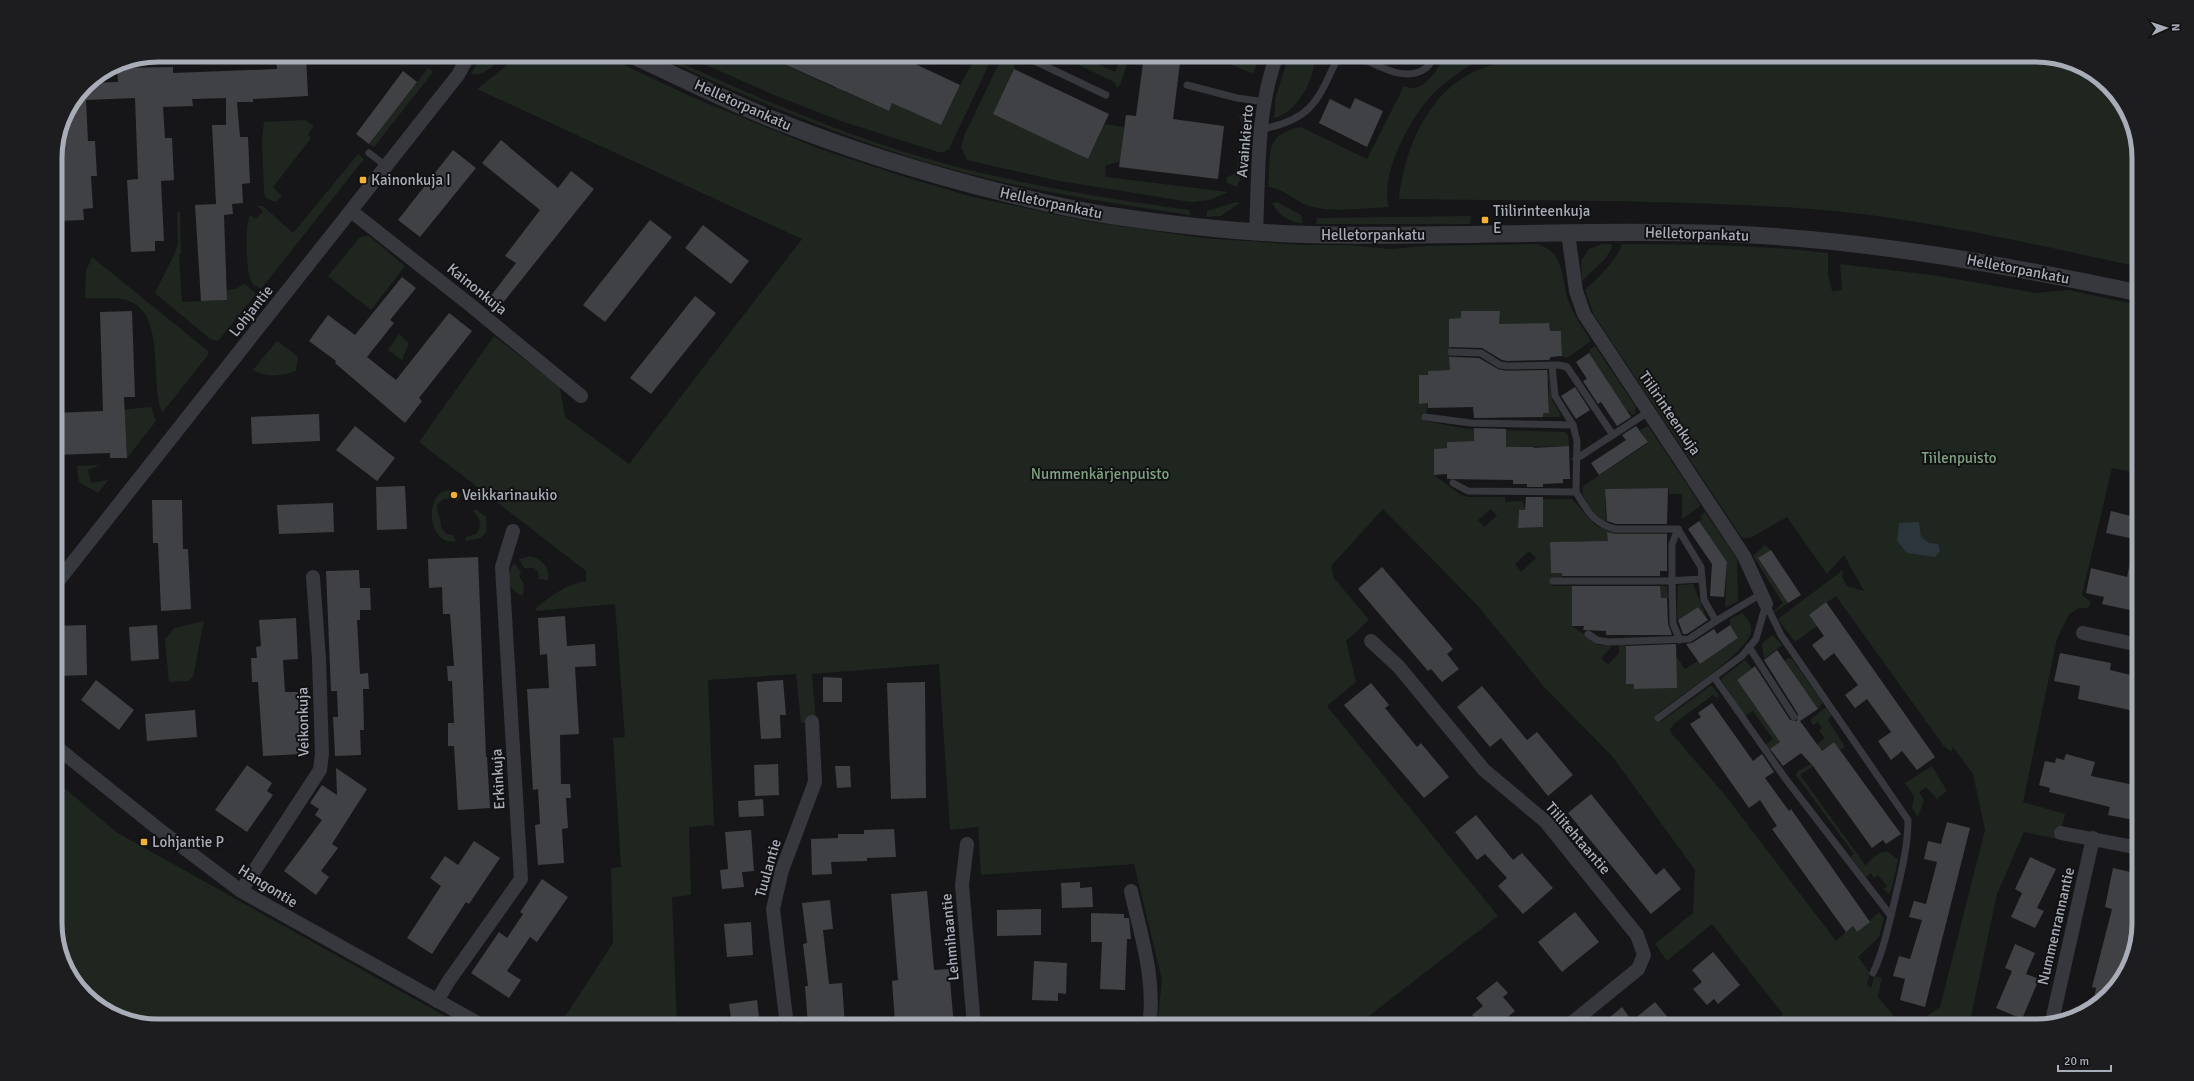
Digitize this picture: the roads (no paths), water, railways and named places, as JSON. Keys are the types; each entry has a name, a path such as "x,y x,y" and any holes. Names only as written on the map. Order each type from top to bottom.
{"street":[{"name":"Lohjantie","path":"62,576 458,75 465,62"},
{"name":"Helletorpankatu","path":"646,62 770,119 868,155 949,180 1110,216 1197,227 1338,236 1616,232 1734,234 1812,240 1937,255 2026,270 2132,292"},
{"name":"Avainkierto","path":"1256,231 1265,102 1275,62"},
{"name":"Kainonkuja","path":"351,211 469,304 581,396"},
{"name":"Tiilirinteenkuja","path":"1568,233 1576,291 1584,314 1744,556 1763,599"},
{"name":"Erkinkuja","path":"437,1000 448,982 521,879 502,567 513,531"},
{"name":"Veikonkuja","path":"241,891 320,770 322,754 319,659 313,577"},
{"path":"2083,633 2132,644"},
{"name":"Tiilitehtaantie","path":"1371,641 1399,667 1484,770 1546,822 1637,935 1644,955 1638,969 1577,1019"},
{"name":"Tuulantie","path":"786,1019 774,909 782,870 815,782 812,722"},
{"name":"Hangontie","path":"62,752 156,827 241,891 471,1019"},
{"path":"2061,832 2132,846"},
{"name":"Nummenrannantie","path":"2053,1017 2093,838"},
{"name":"Lehmihaantie","path":"967,844 962,885 973,1019"},
{"path":"1131,891 1151,984 1152,1008 1150,1019"}],"lane":[{"path":"1037,62 1106,95"},
{"path":"1262,129 1282,125 1297,118 1317,101 1336,62"},
{"path":"1371,62 1391,71 1414,74 1427,67 1430,62"},
{"path":"1187,85 1237,98 1265,102"},
{"path":"369,153 386,166"},
{"path":"1451,352 1481,353 1500,365 1567,366 1613,435"},
{"path":"1552,365 1555,396 1573,425 1577,441 1576,492 1586,509 1596,521 1606,527 1615,529 1678,529"},
{"path":"1576,459 1648,412"},
{"path":"1425,417 1471,423 1573,425"},
{"path":"1453,483 1468,492 1576,492"},
{"path":"1678,529 1701,567 1704,600 1716,622"},
{"path":"1678,529 1672,544 1672,580 1673,624 1680,640"},
{"path":"1553,581 1672,580 1702,578"},
{"path":"1588,634 1597,640 1608,642 1689,639 1716,622 1763,599"},
{"path":"1658,718 1742,656 1756,639 1763,599"},
{"path":"1763,599 1781,635 1908,820 1908,840 1891,916 1878,963 1873,973"},
{"path":"1749,647 1794,717"},
{"path":"1714,677 1785,778 1891,916"}],"place":[{"name":"Kainonkuja I","path":"363,180"},
{"name":"Tiilirinteenkuja E","path":"1485,220"},
{"name":"Veikkarinaukio","path":"454,495"},
{"name":"Lohjantie P","path":"144,842"}],"park label":[{"name":"Tiilenpuisto","path":"1959,458"},
{"name":"Nummenkärjenpuisto","path":"1100,474"}]}
